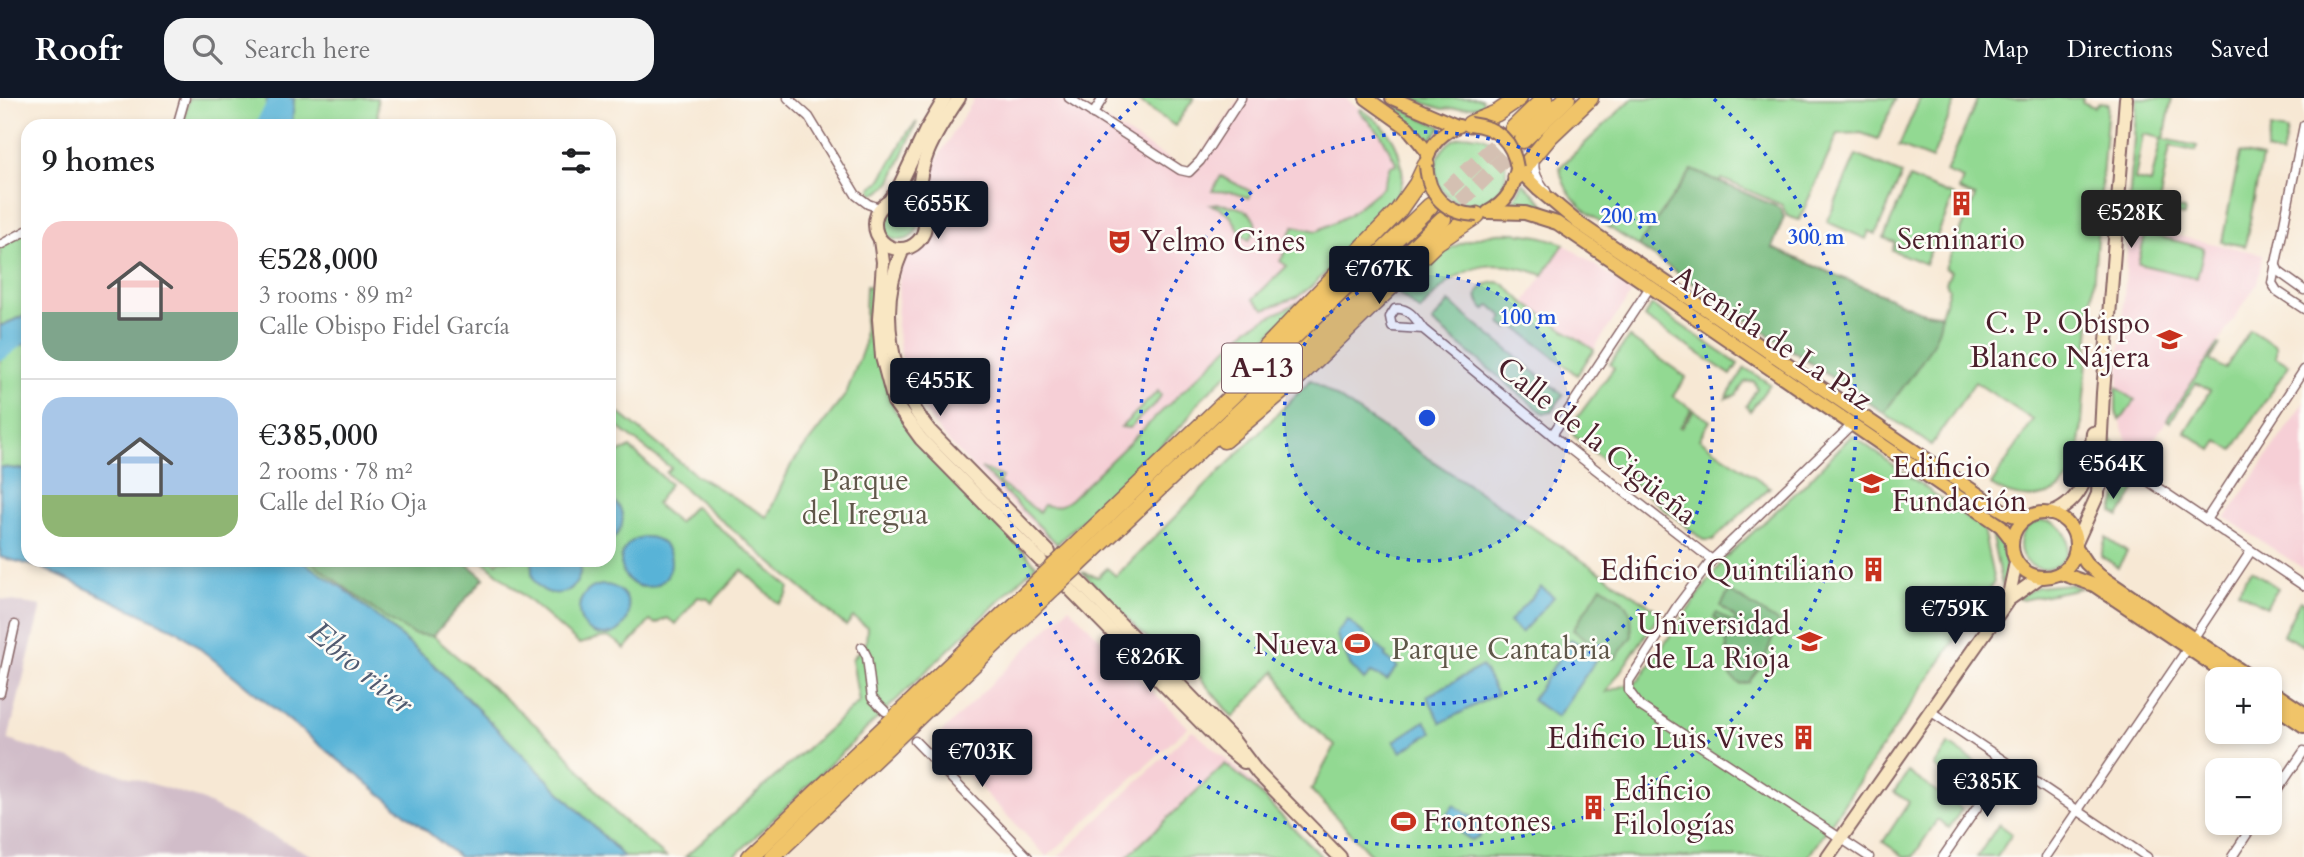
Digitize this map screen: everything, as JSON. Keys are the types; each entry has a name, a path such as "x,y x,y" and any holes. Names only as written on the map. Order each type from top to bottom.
{"highway":[{"path":"1464,125 1497,113 1519,98"},
{"path":"1545,98 1518,134 1567,98"},
{"path":"1518,172 1551,135 1590,98"},
{"path":"1094,528 1132,484 1398,211 1417,184 1427,160"},
{"name":"A-13","path":"772,857 1059,570 1094,528 1430,206"},
{"path":"1181,468 1212,450 1296,379 1437,242 1483,213"},
{"name":"A-13","path":"749,857 1059,570 1181,468 1443,219"}],"main road":[{"path":"946,98 926,130 898,189 885,204 874,224 880,240 883,262 879,319 882,357 894,402 921,439 1233,740 1258,773 1340,857"},
{"path":"921,211 918,185 923,162 959,98"},
{"path":"1366,98 1408,128 1427,160"},
{"path":"1392,98 1464,125 1493,130 1503,136 1510,146 1518,172 1508,197 1483,213 1464,214 1451,210 1440,202 1427,179 1427,160 1435,142 1445,133 1464,125"},
{"path":"2050,514 2071,504 2082,488 2092,443 2119,98"},
{"path":"2060,573 2071,562 2098,494 2126,98"},
{"name":"Avenida de La Paz","path":"1518,172 1561,210 1994,505 2009,514 2026,519"},
{"path":"880,240 890,247 903,249 916,242 925,230 926,218 911,201 897,198 885,204"},
{"name":"Avenida de La Paz","path":"1483,213 1525,213 1557,223 2001,526 2012,540"},
{"path":"903,249 895,267 890,318 892,354 906,394 919,418 930,431 1059,570"},
{"path":"2040,577 2026,572 2016,562 2012,540 2016,530 2026,519 2035,514 2050,514 2070,527 2076,546 2086,563 2099,575 2219,667"},
{"path":"2008,600 2016,562"},
{"path":"1828,857 2008,600 2040,577 2060,573 2094,584 2232,667"},
{"path":"2282,698 2304,713"},
{"path":"2282,711 2304,726"}],"street":[{"path":"179,119 185,98"},
{"path":"788,98 809,117 856,195 868,204 885,204"},
{"path":"1069,98 1180,170 1189,172 1200,161 1241,98"},
{"path":"1093,114 1104,98"},
{"path":"2304,125 2275,264 2274,287 2304,309"},
{"name":"Avenida de La Paz","path":"1551,135 1534,160 1533,167 1537,178 1561,210"},
{"path":"0,245 21,234"},
{"path":"2275,264 2279,272 2304,290"},
{"path":"1552,435 1650,287"},
{"name":"Calle de la Cigüeña","path":"1423,329 1552,435 1712,560"},
{"path":"2206,520 2304,370"},
{"path":"1853,424 1712,560 1678,605 1629,681 1629,691 1640,706 1869,857"},
{"path":"2098,494 2115,471 2130,469 2304,586"},
{"path":"2046,857 2251,551"},
{"path":"0,693 15,625"},
{"path":"862,648 867,657 872,698 885,711"},
{"path":"1930,711 2147,857"},
{"path":"915,741 1028,857"},
{"path":"2282,783 2304,751"},
{"path":"1943,857 2007,764"},
{"path":"2232,857 2246,835"}],"shaded area":[{"path":"975,98 1070,98 1189,172 1241,98 1345,98 1381,123 1393,137 1405,174 1405,182 1392,203 1336,259 1298,305 1055,545 980,475 941,434 919,403 903,369 897,327 900,264 907,254 921,249 934,229 923,187 927,175"},
{"name":"C. P. Obispo Blanco Nájera","path":"2129,226 2263,254 2257,284 2143,456 2127,441 2116,411"},
{"path":"1564,244 1633,291 1594,349 1525,302"},
{"path":"2304,402 2304,569 2226,518"},
{"path":"0,599 41,606 8,740 195,797 315,857 0,857"},
{"path":"1069,607 1188,727 1047,857 934,740"},
{"path":"1192,730 1250,780 1319,857 1058,857"}],"green space":[{"path":"189,98 267,98 266,119 184,119"},
{"path":"294,98 377,98 378,119 292,119"},
{"path":"1134,98 1194,98 1175,126"},
{"path":"1408,98 1481,98 1485,106 1443,109"},
{"path":"1633,98 1896,98 1878,139 1861,133 1838,134 1799,220 1787,216 1782,205 1722,179 1720,182 1692,170 1638,246 1578,204 1563,181 1560,167"},
{"path":"1920,98 1946,98 1955,102 1932,159 1899,146"},
{"path":"1978,98 2083,98 2082,102 2094,107 2099,103 2108,104 2079,458 2058,490 2039,497 2009,494 1991,485 2033,420 1975,382 1931,445 1743,317 1772,248 1920,311 1941,315 1949,289 1946,283 1951,271 1945,268 1975,197 1959,190 1963,179 1946,172"},
{"path":"2137,98 2172,98 2164,139 2197,146 2196,151 2170,146 2159,204 2185,210 2184,216 2129,205","holes":["2143,134 2161,138 2151,183 2135,180"]},
{"path":"1397,107 1442,127 1427,143 1394,111"},
{"path":"1361,109 1381,124 1398,150 1402,183 1397,194 1385,210 1346,247 1349,250 1310,288 1297,297 1265,309 1253,299 1287,266 1280,261 1288,248 1285,244 1294,226 1317,231 1347,216 1383,187 1390,166 1397,164 1380,133 1359,111"},
{"path":"917,122 891,182 880,192 872,194 871,188 880,181 908,132"},
{"path":"2271,128 2287,131 2282,155 2266,151"},
{"path":"1471,135 1490,141 1500,151 1506,170 1500,189 1490,199 1471,205 1452,199 1442,189 1436,170 1442,151 1452,141"},
{"path":"2240,153 2262,158 2245,246 2222,242"},
{"path":"1856,155 1902,174 1876,234 1869,231 1866,239 1827,222"},
{"path":"1692,170 1780,208 1784,217 1772,248 1920,311 1941,315 1939,327 1927,352 1884,413 1638,246"},
{"path":"1221,176 1252,192 1249,198 1231,192 1212,191"},
{"path":"1909,178 1954,196 1925,264 1892,250 1895,242 1884,238"},
{"path":"1523,183 1551,211 1513,202"},
{"path":"900,202 913,208 919,221 913,234 900,240 887,234 881,221 887,208"},
{"path":"1211,205 1234,206 1253,217 1254,231 1249,240 1227,213"},
{"path":"1496,233 1531,235 1564,244 1543,275 1506,266 1474,269 1447,284 1420,311 1398,293 1430,261 1441,254 1466,241"},
{"path":"21,234 21,317 0,326 0,245"},
{"path":"2145,235 2204,248 2197,278 2138,264"},
{"path":"1497,282 1504,284 1523,302 1594,350 1577,375 1512,324 1508,329 1500,323 1504,317 1490,305 1485,310 1478,300 1479,292 1485,285"},
{"name":"Parque del Iregua","path":"866,286 876,287 894,409 1036,565 734,857 685,857 859,702 852,659 866,643 867,627 853,617 846,626 666,473 671,468 616,425 616,411 696,475 767,517 791,465 846,394 864,346"},
{"path":"1299,302 1294,311 1201,399 1185,422 1168,439 1057,544 981,468 1002,477 999,483 1039,512 1044,505 1065,503 1249,327"},
{"path":"1449,302 1563,395 1551,412 1543,413 1432,322"},
{"path":"1652,305 1738,364 1731,375 1644,317"},
{"path":"2250,330 2276,346 2276,357 2289,365 2233,450 2218,441 2212,450 2185,432 2210,391 2196,383 2170,422 2167,420 2218,344 2220,345 2210,360 2225,369"},
{"path":"1629,337 1686,377 1673,396 1692,409 1680,427 1682,428 1694,410 1710,421 1699,439 1770,487 1713,540 1703,540 1574,436 1571,426 1614,368 1610,364"},
{"path":"21,345 21,469 0,467 0,347"},
{"path":"1745,368 1770,384 1750,411 1746,406 1757,388 1754,381 1745,382 1736,395 1726,398"},
{"name":"Parque Cantabria","path":"1311,380 1661,613 1606,692 1638,681 1724,559 1804,485 1852,435 1983,529 1994,582 1808,857 1373,857 1311,790 1335,746 1302,717 1275,671 1233,718 1197,674 1186,678 1082,572 1098,577 1107,568 1116,576"},
{"path":"2116,387 2135,400 2119,420 2116,411"},
{"path":"1158,391 1161,395 1158,401 1129,428 1121,427"},
{"path":"2112,441 2129,464 2117,464 2105,473 2106,445"},
{"path":"630,448 670,484 656,504 678,523 694,506 789,587 787,595 779,604 742,570 712,603 708,599 698,597 676,624 667,618 656,624 650,621 625,649 608,638 579,644 490,567 616,567 616,456"},
{"path":"2122,479 2136,489 2119,517 2113,512"},
{"path":"2044,521 2053,522 2061,528 2067,536 2067,554 2061,562 2053,568 2044,569 2035,568 2027,562 2021,554 2020,545 2021,536 2027,528 2035,522"},
{"path":"1994,531 2005,558 2006,572 2002,586 1991,533"},
{"path":"2106,538 2127,552 2118,567 2101,556"},
{"path":"311,567 471,567 484,578 433,636 560,746 617,815 666,857 624,857 433,664 344,589"},
{"path":"318,567 471,567 484,578 433,636 413,634 385,618"},
{"path":"2251,570 2278,588 2266,607 2238,591"},
{"path":"2069,584 2081,588 2022,600 2018,597 2037,587"},
{"path":"1601,586 1623,601 1631,614 1632,636 1615,659 1573,630"},
{"path":"1729,591 1778,622 1763,664 1749,682 1740,684 1730,676 1729,670 1736,659 1727,651 1726,627 1714,617 1717,613 1733,623 1736,619 1721,606"},
{"path":"2300,600 2304,602 2304,646 2283,635"},
{"path":"1949,744 1975,762 1960,785 1934,767"},
{"path":"1225,764 1252,786 1322,857 1127,857"},
{"path":"1908,772 1962,809 1949,828 1937,820 1913,857 1905,857 1883,842 1909,802 1894,792"},
{"path":"1999,824 2012,834 1997,857 1977,857"}],"water":[{"path":"267,98 294,98 292,119 266,119"},
{"path":"21,317 21,345 0,347 0,326"},
{"path":"0,467 21,469 21,562 0,557"},
{"path":"616,504 622,514 616,536"},
{"path":"646,537 664,544 671,562 664,580 646,587 628,580 621,562 628,544"},
{"name":"Ebro river","path":"38,567 311,567 344,589 433,664 624,857 459,857 178,631"},
{"path":"532,567 580,567 580,575 574,586 565,592 545,591 537,584 532,574"},
{"path":"604,585 622,592 629,610 622,628 604,635 586,628 579,610 586,592"},
{"path":"1541,587 1554,597 1521,633 1509,622"},
{"name":"Nueva","path":"1348,620 1398,667 1387,680 1371,673 1364,680 1350,665 1337,636 1337,632"},
{"path":"1571,639 1598,657 1557,717 1532,700"},
{"path":"1482,666 1497,694 1441,723 1427,696"},
{"path":"1425,721 1432,732 1401,752 1394,741"},
{"path":"1454,805 1483,825 1480,836 1471,840 1442,820"}],"waterway":[{"path":"268,119 280,98"},
{"path":"0,351 21,334"}],"tunnel":[{"path":"1430,206 1513,129"},
{"path":"1443,219 1521,142"}],"place":[{"name":"Seminario","path":"1961,204"},
{"name":"Yelmo Cines","path":"1120,241"},
{"name":"C. P. Obispo Blanco Nájera","path":"2170,340"},
{"name":"Edificio Fundación","path":"1872,484"},
{"name":"Edificio Quintiliano","path":"1874,570"},
{"name":"Universidad de La Rioja","path":"1810,641"},
{"name":"Nueva","path":"1358,644"},
{"name":"Edificio Luis Vives","path":"1804,738"},
{"name":"Edificio Filologías","path":"1593,807"},
{"name":"Frontones","path":"1403,821"}]}
